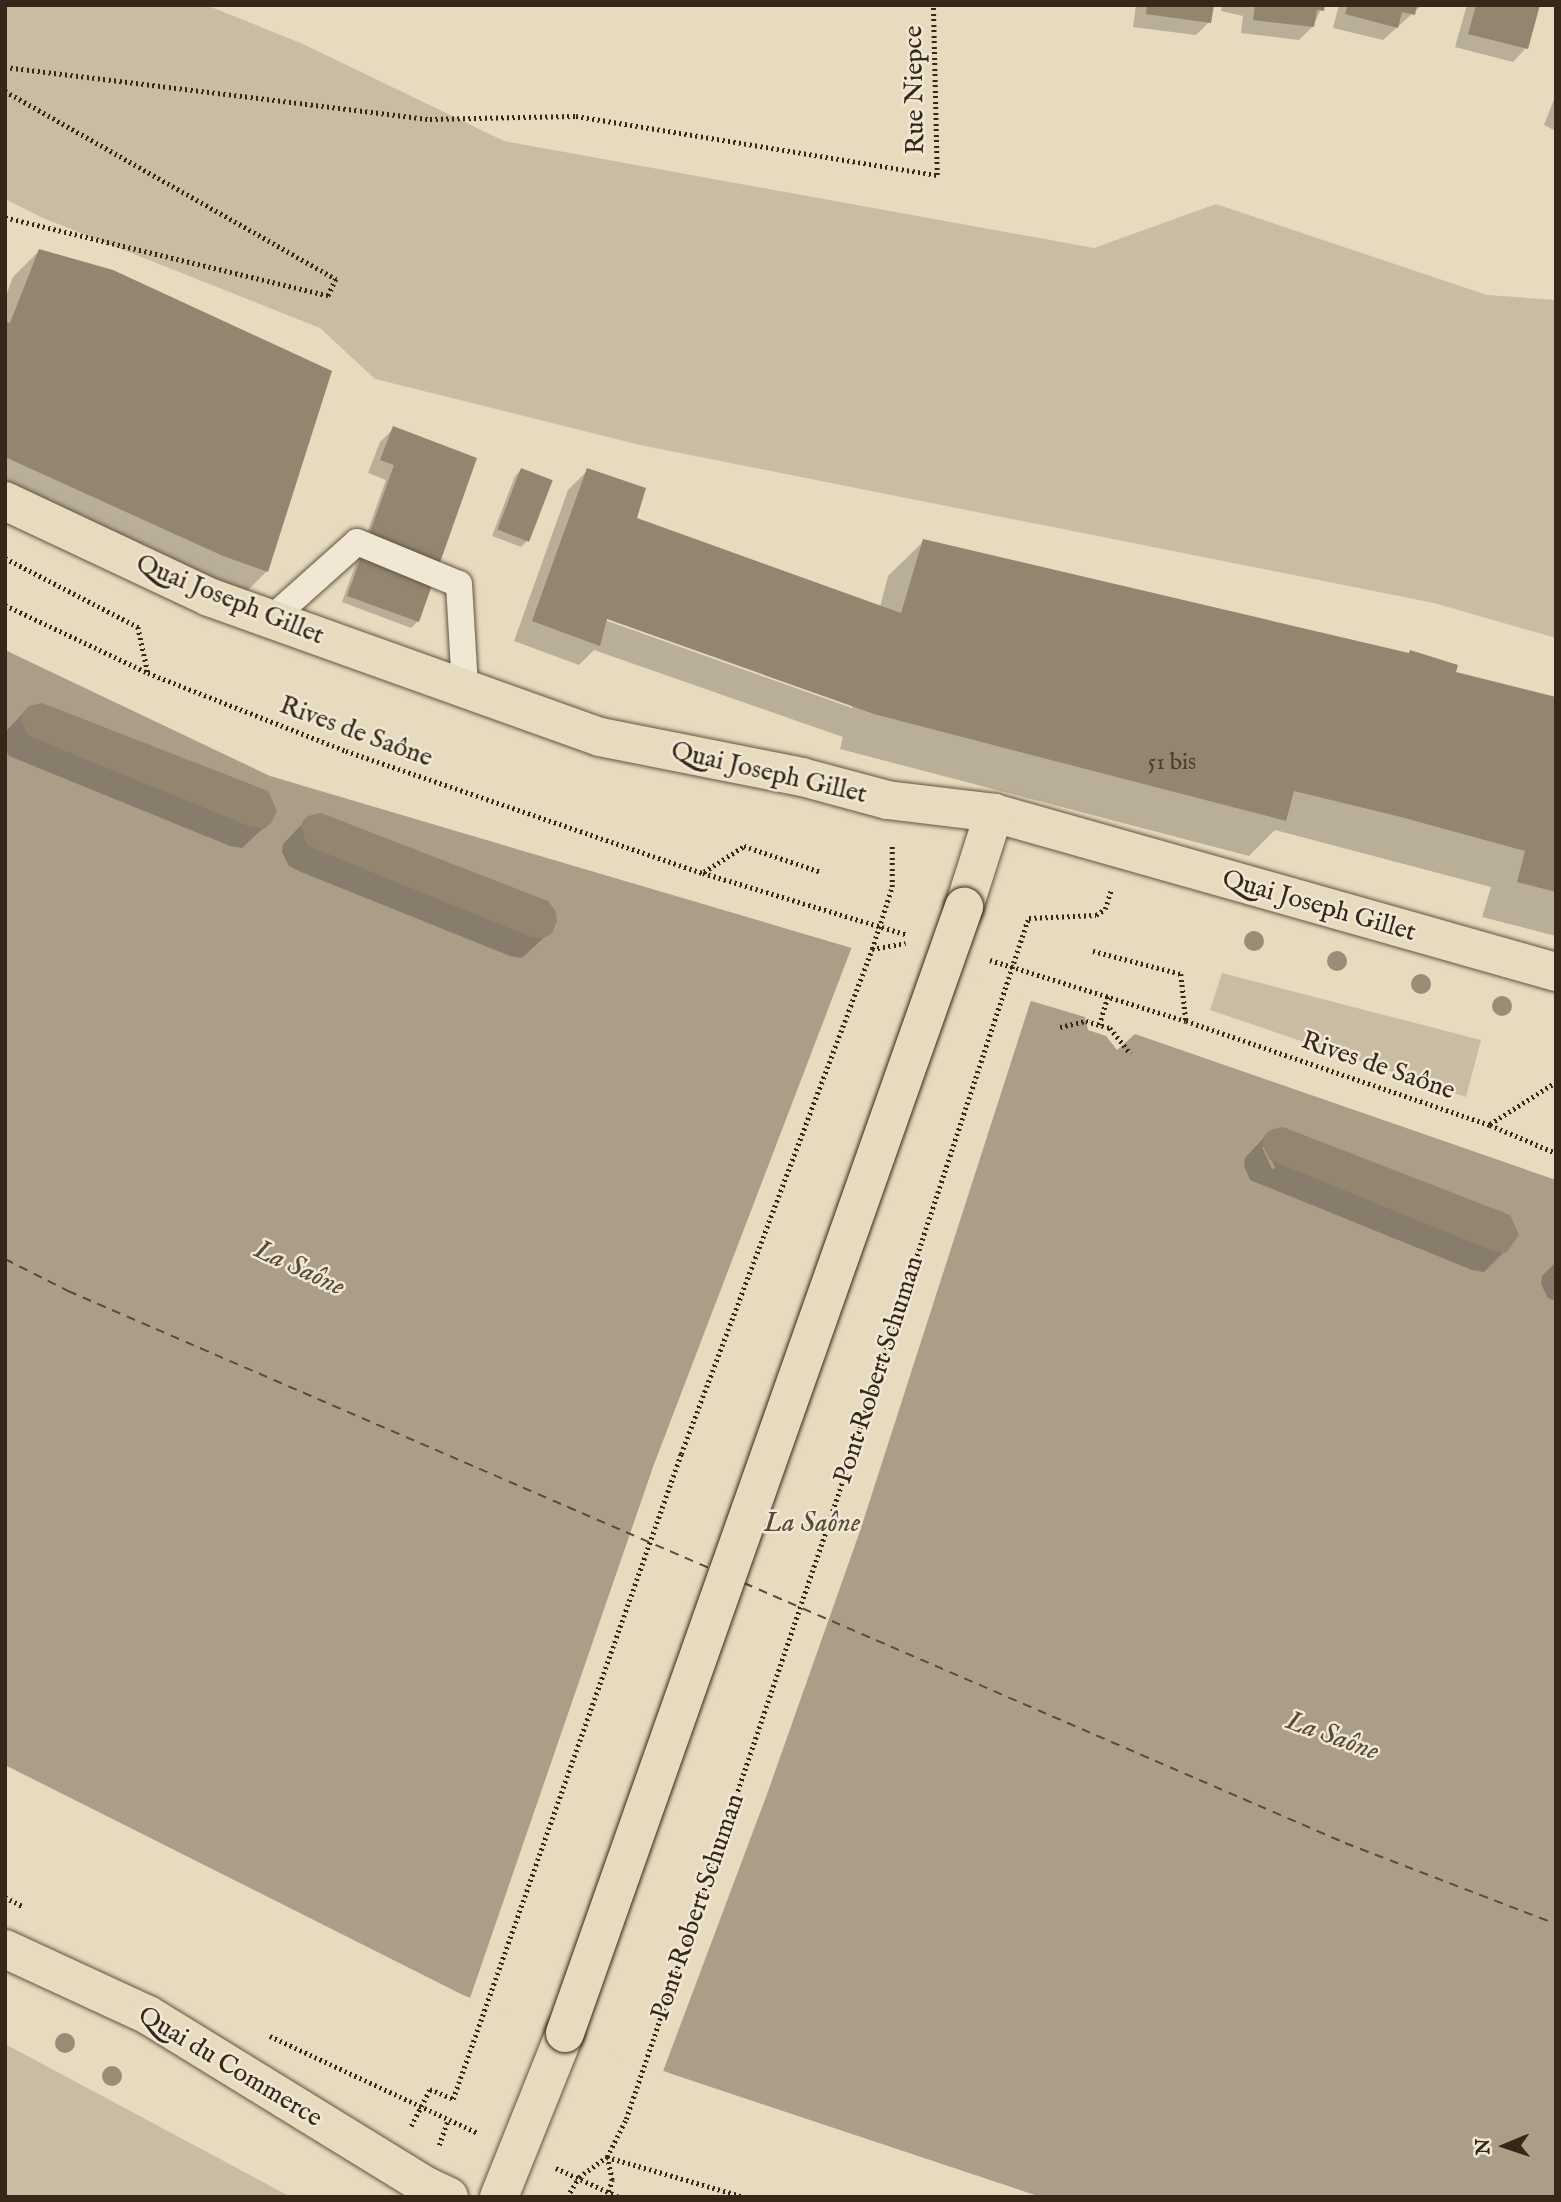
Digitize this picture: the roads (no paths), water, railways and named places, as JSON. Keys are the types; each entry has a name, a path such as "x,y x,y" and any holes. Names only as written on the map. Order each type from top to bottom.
{"main road":[{"name":"Quai Joseph Gillet","path":"5,501 209,597 600,737 802,778 887,800 993,813 1556,972"},
{"path":"499,2197 565,2033 964,907 993,813"},
{"name":"Quai du Commerce","path":"5,1949 148,2015 428,2188 449,2197"}],"lane":[{"path":"271,619 357,542 459,584 466,688"}],"water":[{"name":"La Saône","path":"5,650 270,776 1085,1017 1088,1030 1106,1036 1117,1050 1135,1034 1556,1180 1556,2197 1041,2197 669,2073 463,1995 5,1765"}]}
